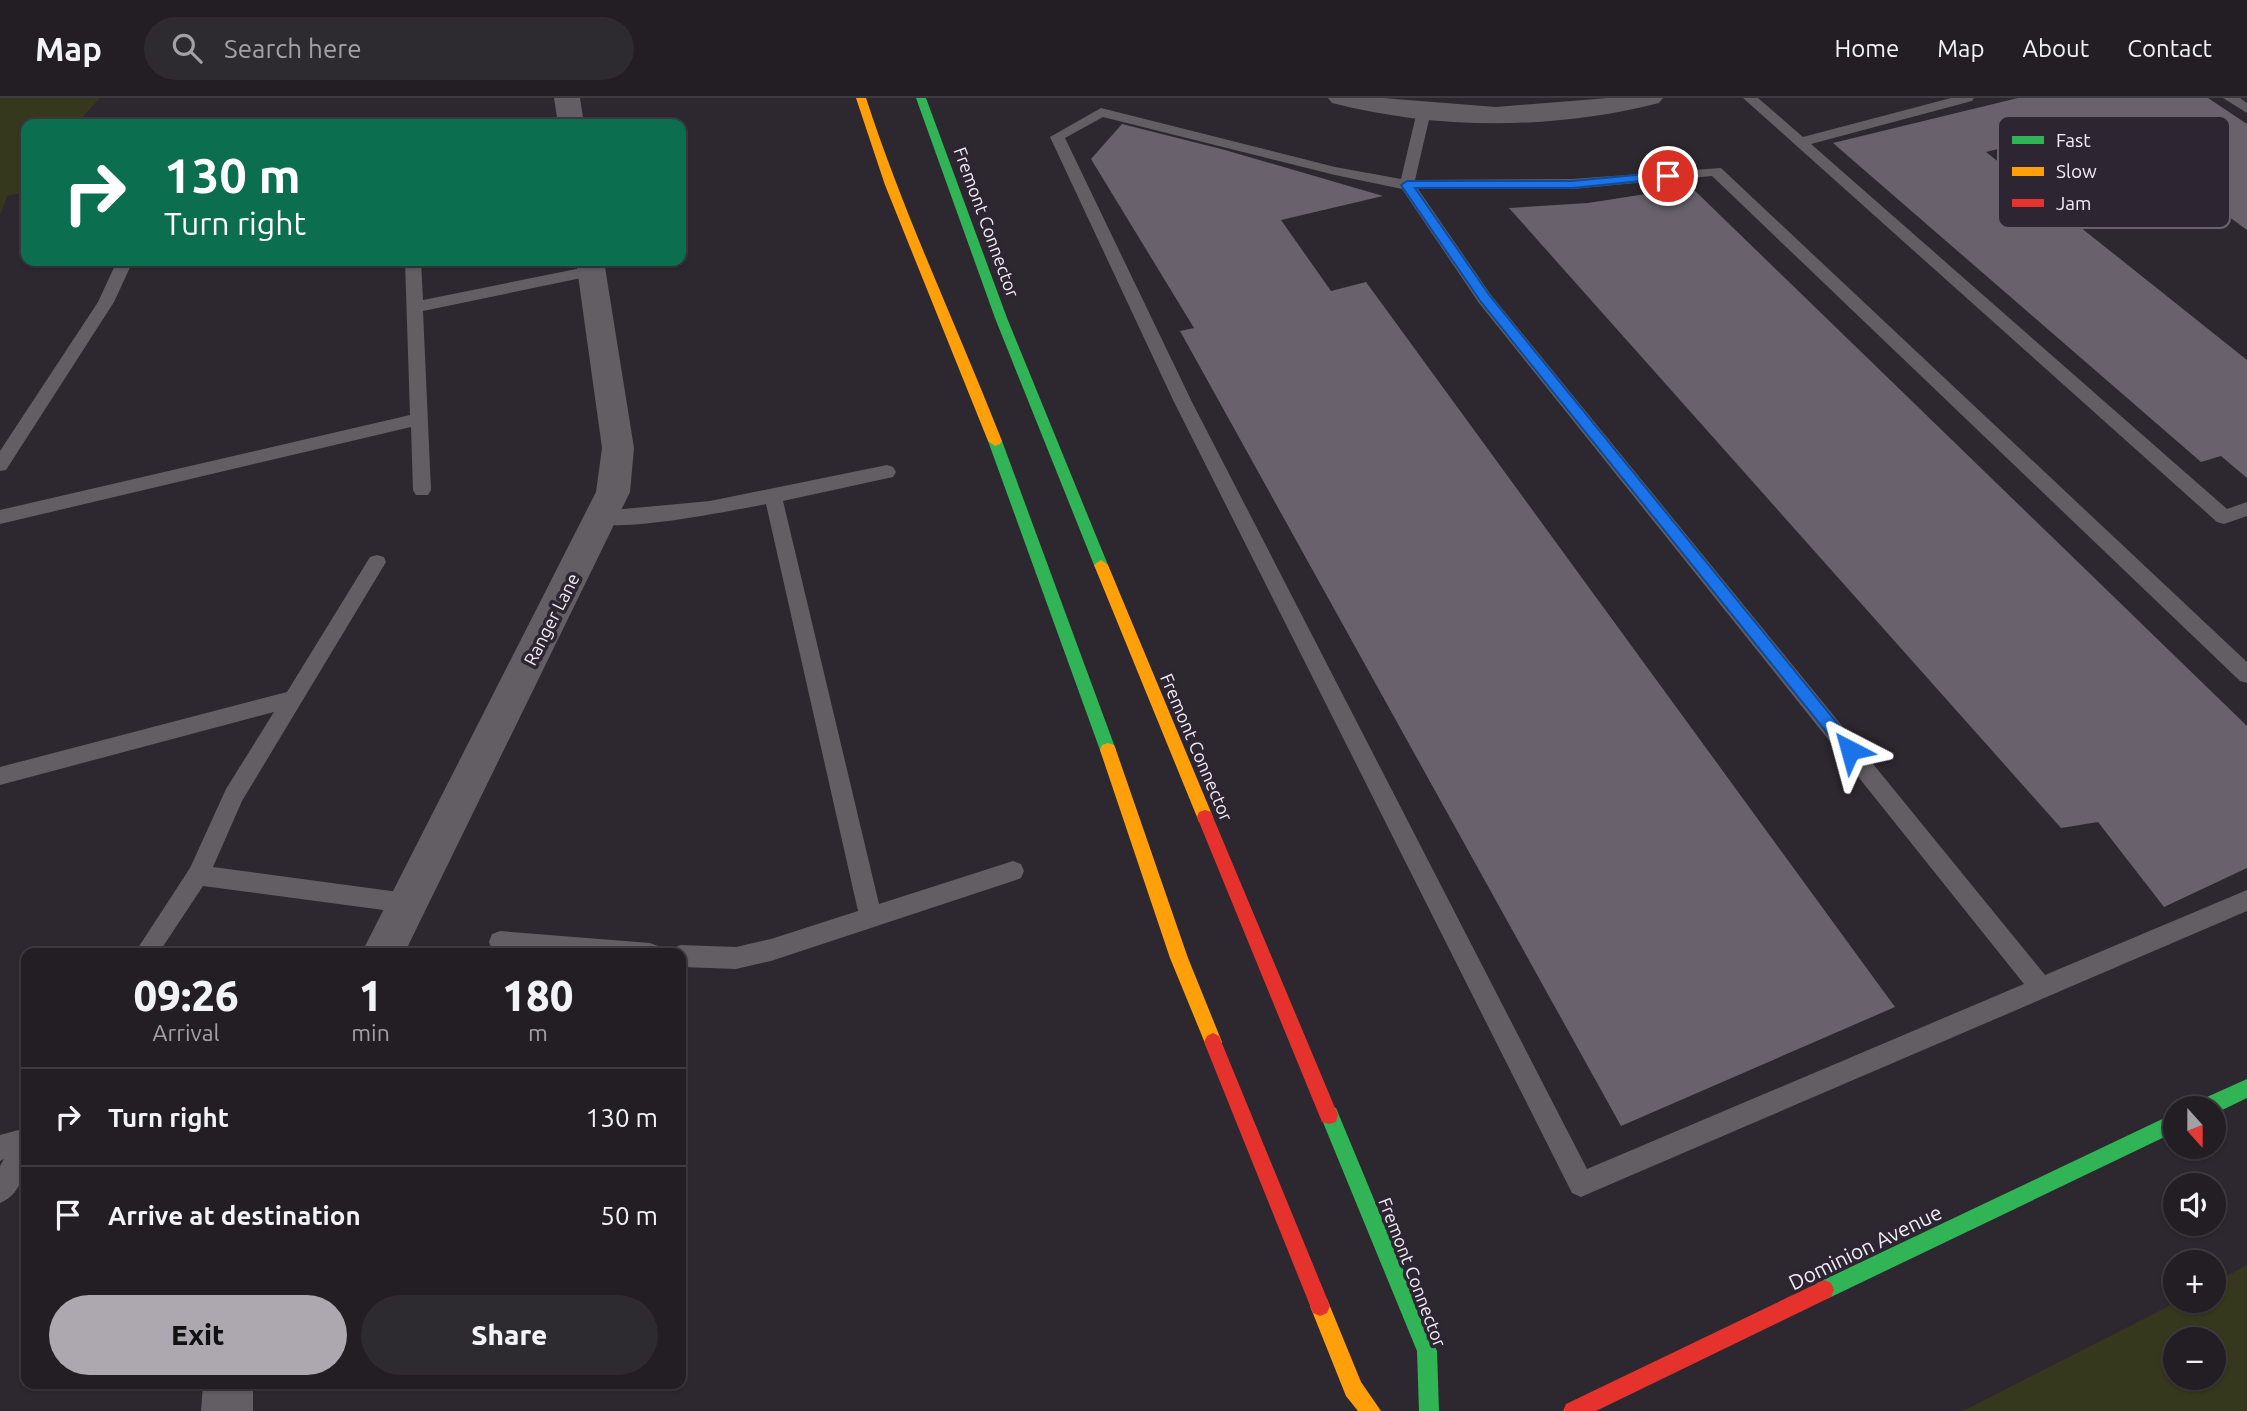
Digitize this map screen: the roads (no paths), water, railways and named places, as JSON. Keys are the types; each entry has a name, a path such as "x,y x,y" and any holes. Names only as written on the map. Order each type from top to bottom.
{"main road":[{"path":"861,98 871,133 970,373 1081,671 1179,958 1353,1389 1371,1411"},
{"name":"Fremont Connector","path":"921,98 1001,318 1068,489 1427,1350 1429,1411"},
{"path":"2226,1098 2247,1088"},
{"name":"Dominion Avenue","path":"1573,1411 2163,1128"}],"street":[{"path":"568,98 570,119"},
{"path":"1341,98 1424,111 1498,115 1542,113 1650,98"},
{"name":"Ranger Lane","path":"385,948 602,518 617,476 618,448 590,266"},
{"path":"227,1411 228,1389"}],"lane":[{"path":"1750,98 2224,517 2247,509"},
{"path":"1801,142 1967,98"},
{"path":"2230,98 2247,109"},
{"path":"1424,111 1407,185 1485,299 2040,986"},
{"path":"2247,675 1716,172 1572,184 1407,185 1335,171 1101,112 1057,137 1183,402 1581,1184 2247,900"},
{"path":"0,465 106,302 123,266"},
{"path":"413,266 422,490"},
{"path":"415,307 590,266"},
{"path":"0,517 419,419"},
{"path":"602,518 681,513 887,472"},
{"path":"773,496 871,918"},
{"path":"149,948 198,876 234,796 377,562"},
{"path":"0,776 291,699"},
{"path":"686,956 736,958 771,950 1013,871"},
{"path":"198,876 407,903"},
{"path":"499,942 576,948"},
{"path":"0,1148 21,1142"},
{"path":"0,1190 21,1155"}]}
